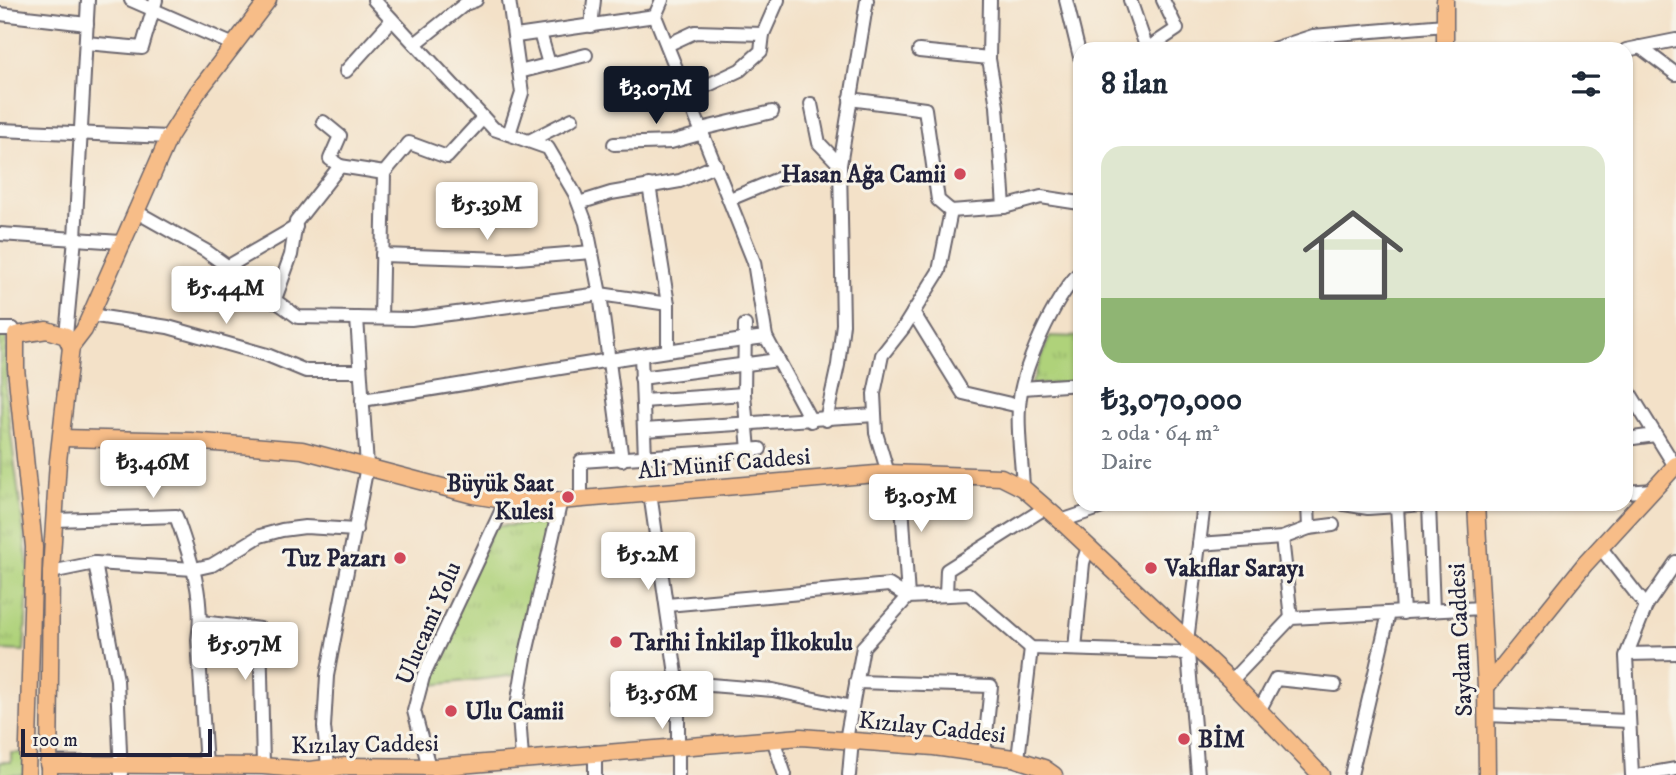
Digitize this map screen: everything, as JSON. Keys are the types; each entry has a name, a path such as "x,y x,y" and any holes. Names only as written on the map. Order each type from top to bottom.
{"main road":[{"path":"49,770 51,572 68,342 84,330 169,137 197,93 268,0"},
{"path":"1445,0 1445,42"},
{"path":"27,770 34,547 16,368 16,335 47,330 68,342"},
{"name":"Ali Münif Caddesi","path":"62,438 178,441 302,450 506,501 561,500 894,473 1002,477 1023,488 1061,521 1188,647 1231,681 1321,775"},
{"path":"1486,687 1601,547 1675,466"},
{"name":"Saydam Caddesi","path":"1476,511 1486,687 1487,775"},
{"name":"Kızılay Caddesi","path":"49,770 263,766 309,773 393,771 595,752 801,737 984,754 1054,775"}],"street":[{"path":"68,342 88,0"},
{"path":"131,0 154,4 234,45"},
{"path":"374,0 494,129 548,148 579,203 600,294 622,460"},
{"path":"415,44 465,4 476,0"},
{"path":"509,0 522,93 509,134"},
{"path":"591,26 594,0"},
{"path":"662,0 655,16 754,262 766,337 811,421"},
{"path":"687,95 740,70 761,51 763,34 778,0"},
{"path":"826,420 838,365 842,324 840,165 867,0"},
{"path":"990,0 989,58 998,106 1004,207"},
{"path":"1066,0 1076,42"},
{"path":"1130,0 1145,42"},
{"path":"1158,42 1177,29 1163,0"},
{"path":"86,43 142,48 154,4"},
{"path":"0,15 87,24"},
{"path":"516,36 655,16"},
{"path":"346,71 392,20"},
{"path":"1307,42 1319,35 1445,24"},
{"path":"667,44 695,32 763,34"},
{"path":"540,33 549,64"},
{"path":"1319,35 1320,42"},
{"path":"1633,48 1676,40"},
{"path":"1640,47 1676,74"},
{"path":"919,51 989,58"},
{"path":"519,72 586,55"},
{"path":"850,99 925,109 938,200 951,211 1004,207 1041,197 1073,202"},
{"path":"811,104 819,143 840,165"},
{"path":"614,144 671,142 772,111"},
{"path":"381,318 384,173 408,143 447,157 483,118"},
{"path":"529,141 572,119"},
{"path":"323,122 340,136 330,159 340,166 384,173"},
{"path":"0,130 169,137"},
{"path":"579,203 649,185 680,181 716,165"},
{"path":"274,302 291,255 296,227 317,192 340,166"},
{"path":"730,199 790,174"},
{"path":"649,185 668,303 668,349"},
{"path":"135,211 206,251 274,302 299,317 411,318 600,294 668,303"},
{"path":"849,775 852,707 863,647 908,597 894,473 876,433 874,394 882,355 939,271 951,211"},
{"path":"227,267 296,227"},
{"path":"0,234 121,242"},
{"path":"382,255 505,259 592,252"},
{"path":"1023,488 1019,406 1023,388 1043,328 1073,279"},
{"path":"913,312 963,393 1019,406"},
{"path":"90,315 168,327 267,355 306,371 358,371"},
{"path":"328,771 324,727 327,676 367,466 358,371 357,318"},
{"path":"581,498 581,461 754,450 746,422 745,325"},
{"path":"0,329 13,329 16,335"},
{"path":"362,400 609,362 668,349 766,337"},
{"path":"641,355 645,458"},
{"path":"641,378 778,360"},
{"path":"1023,388 1073,384"},
{"path":"643,401 744,394"},
{"path":"1633,401 1675,466"},
{"path":"644,430 875,415"},
{"path":"1633,438 1656,435"},
{"path":"1633,491 1653,490"},
{"path":"650,492 678,688 678,775"},
{"path":"522,759 518,700 561,500"},
{"name":"Ulucami Yolu","path":"429,767 414,710 423,677 506,501"},
{"path":"946,596 947,570 1045,508"},
{"path":"1061,521 1090,511"},
{"path":"1198,775 1188,647 1203,511"},
{"path":"1308,511 1309,528"},
{"path":"1397,511 1403,612"},
{"path":"1427,511 1433,611"},
{"path":"55,520 176,516 194,569 201,622 198,640 210,769"},
{"path":"1199,544 1282,538 1309,528 1333,525"},
{"path":"51,572 95,563 194,569 212,565 260,536 282,530 316,527 356,530"},
{"path":"1282,538 1291,618"},
{"path":"1074,649 1083,563 1088,547"},
{"path":"1601,547 1646,606"},
{"path":"1632,775 1628,721 1628,654 1646,606 1676,562"},
{"path":"95,563 117,680 121,770"},
{"path":"667,605 890,585 908,597 969,594 1031,648 1188,647"},
{"path":"1231,681 1291,618 1482,608"},
{"path":"1351,775 1389,613"},
{"path":"201,622 260,629 263,766"},
{"path":"1026,766 1031,648"},
{"path":"1628,654 1676,653"},
{"path":"1259,710 1276,679 1335,685"},
{"path":"856,682 991,686 984,754"},
{"path":"616,703 698,684 773,690 852,707"},
{"path":"1487,715 1628,721"},
{"path":"773,738 785,775"},
{"path":"595,752 595,775"},
{"path":"1641,775 1676,769"}],"green space":[{"path":"0,334 6,334 6,396 29,573 24,651 0,650"},
{"path":"1050,336 1073,337 1073,382 1031,385"},
{"path":"550,524 517,675 423,686 494,526"},
{"path":"11,753 24,753 24,775 0,775 0,762 11,762"}],"place":[{"name":"Hasan Ağa Camii","path":"960,174"},
{"name":"Büyük Saat Kulesi","path":"568,497"},
{"name":"Tuz Pazarı","path":"400,558"},
{"name":"Vakıflar Sarayı","path":"1151,568"},
{"name":"Tarihi İnkilap İlkokulu","path":"616,642"},
{"name":"Ulu Camii","path":"451,711"},
{"name":"BİM","path":"1184,739"}]}
